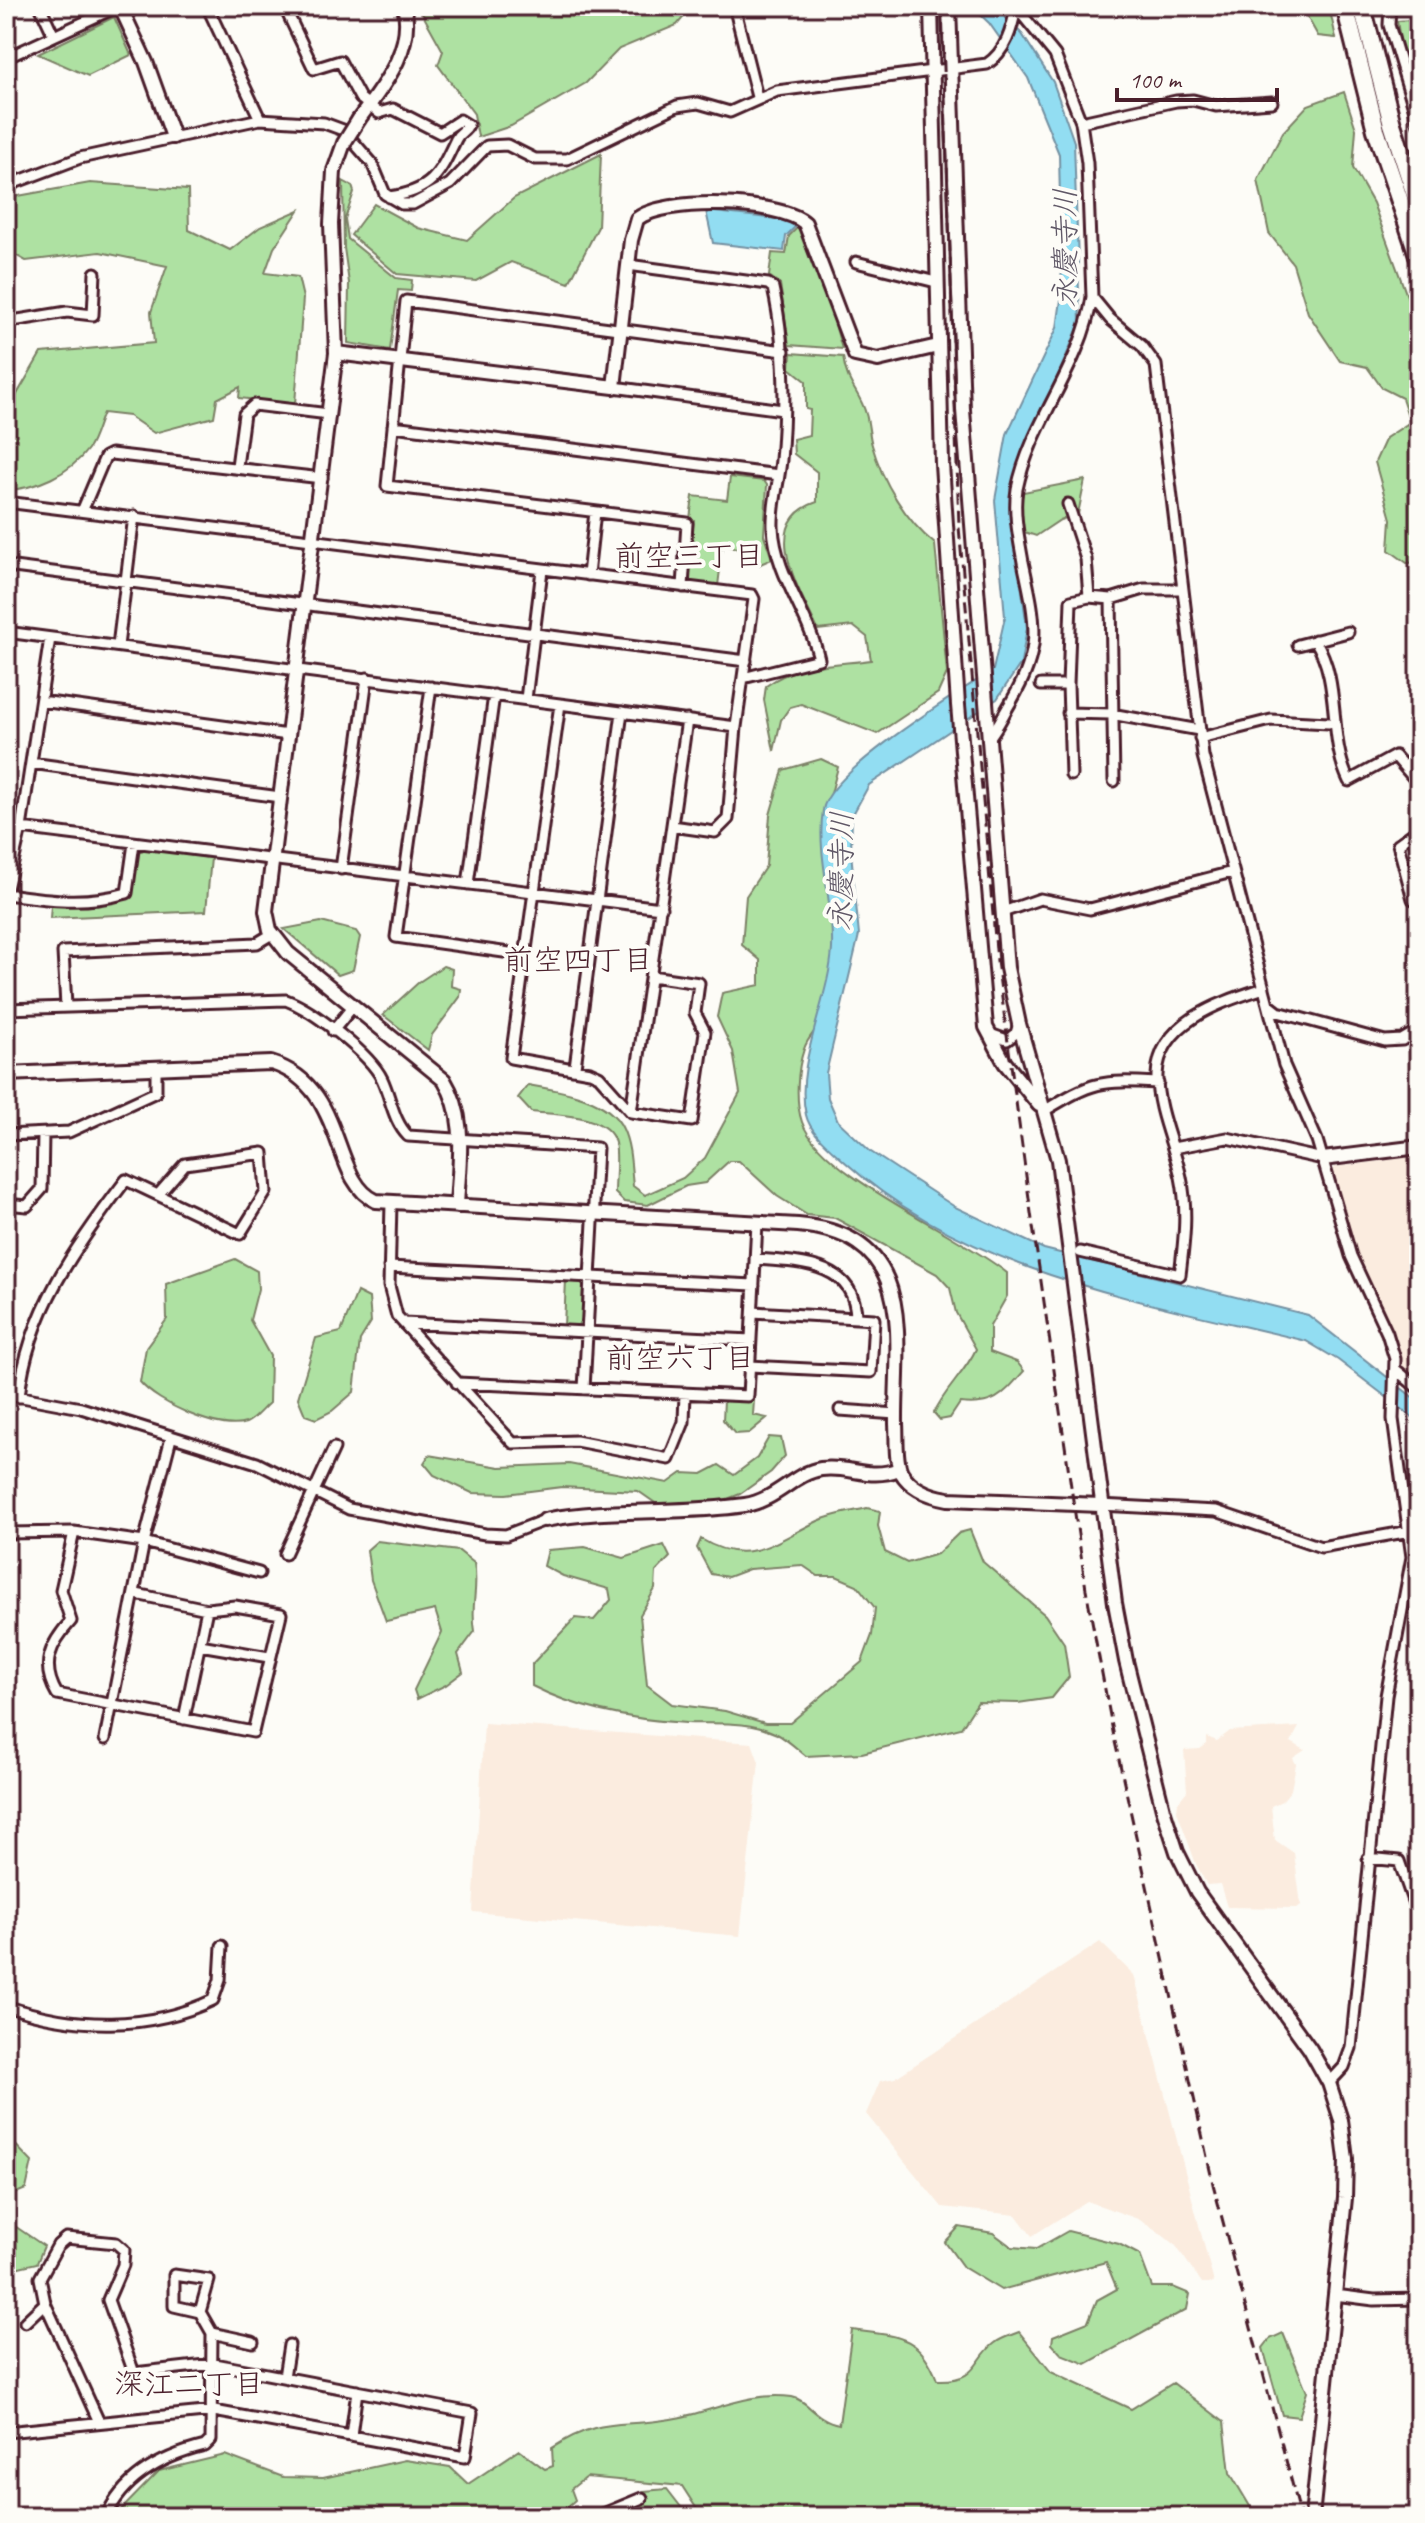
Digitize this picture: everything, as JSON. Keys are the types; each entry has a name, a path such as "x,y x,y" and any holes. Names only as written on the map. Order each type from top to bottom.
{"highway":[{"path":"1345,6 1384,127 1419,258"},
{"path":"1362,6 1384,127 1419,207"}],"street":[{"path":"40,6 54,36"},
{"path":"6,58 120,6 146,62 173,137"},
{"path":"207,6 260,119"},
{"path":"404,6 406,30 400,53 359,119 334,171 331,224 336,353 266,911 272,934 288,953 444,1080 457,1102 457,1206"},
{"path":"734,6 757,97"},
{"path":"931,6 938,346 958,705 986,1027 1005,1063 1044,1111"},
{"path":"1390,6 1389,25 1419,124"},
{"path":"287,7 314,69 340,61 360,98 381,114 393,109 440,133 460,120 468,125 458,134 440,174 411,194 389,197"},
{"path":"6,186 80,158 140,148 173,137 260,119 324,123 343,130 372,163 378,183 389,197 402,204 432,195 450,184 487,146 497,143 535,159 567,159 677,106 698,103 730,112 757,97 789,89 987,64 999,56 1009,37 1015,7"},
{"path":"989,738 1022,687 1033,652 1029,589 1018,536 1016,493 1024,464 1086,328 1092,297 1087,163 1081,122 1055,55 1015,7"},
{"path":"949,10 963,410 1007,968 1019,1024 1058,1160 1074,1249 1073,1290 1100,1505 1126,1661 1177,1852 1209,1914 1299,2033 1329,2083 1341,2120 1347,2169 1312,2517"},
{"path":"1081,122 1176,101 1193,100 1216,106 1272,102"},
{"path":"614,387 628,265 637,219 656,208 706,204 798,216 811,231 855,355 878,360 938,346"},
{"path":"856,262 936,282"},
{"path":"628,265 768,284 773,288 784,351 779,475 773,525 776,550 814,632 819,659 743,678"},
{"path":"6,322 67,312 93,315 95,273"},
{"path":"1092,297 1110,319 1142,346 1156,365 1200,734 1232,872 1284,1065 1323,1159 1351,1256 1392,1346 1395,1371 1393,1405 1413,1528 1411,1572 1387,1687 1351,2048 1344,2067 1329,2083"},
{"path":"683,587 687,523 387,486 406,301 621,327 784,351"},
{"path":"336,353 783,410"},
{"path":"237,466 244,414 254,405 329,414"},
{"path":"393,426 779,475"},
{"path":"83,509 105,457 111,454 322,478"},
{"path":"6,502 83,509 752,595 754,599 736,727 728,819 715,832 672,826"},
{"path":"1068,504 1086,559 1089,597"},
{"path":"588,575 595,512"},
{"path":"118,646 134,516"},
{"path":"6,566 746,661"},
{"path":"526,699 542,570"},
{"path":"1071,775 1068,608 1075,598 1111,599 1144,589 1181,589"},
{"path":"1111,599 1114,781"},
{"path":"6,632 736,727"},
{"path":"1298,645 1348,632"},
{"path":"50,638 21,828 6,893 64,902 98,901 127,893 134,843"},
{"path":"1315,640 1329,669 1338,753 1349,781 1395,756 1419,784"},
{"path":"341,869 367,678"},
{"path":"1041,685 1068,685"},
{"path":"431,687 396,937 524,955"},
{"path":"468,884 494,695"},
{"path":"41,701 288,735"},
{"path":"560,704 511,1058 575,1067 599,1076 631,1112 692,1121 705,1032 695,1013 699,983 651,976"},
{"path":"575,1067 622,712"},
{"path":"1068,713 1111,714 1200,734 1271,720 1329,723"},
{"path":"631,1112 687,720"},
{"path":"1406,766 1419,754"},
{"path":"31,763 280,797"},
{"path":"21,828 661,908"},
{"path":"1413,899 1398,844 1419,829"},
{"path":"1003,912 1040,899 1090,909 1232,872"},
{"path":"66,1006 63,952 257,943 272,934"},
{"path":"1074,1249 1180,1275 1186,1216 1181,1176 1158,1083 1159,1061 1183,1025 1231,998 1264,988"},
{"path":"6,1009 286,1000 333,1031 375,1068 402,1130 408,1136 459,1142 597,1148 584,1389"},
{"path":"333,1031 354,1005"},
{"path":"1269,1005 1278,1012 1385,1041 1402,1040 1419,1030"},
{"path":"986,1027 994,1038 1007,1040 1016,1033 1019,1024"},
{"path":"6,1074 261,1062 293,1072 318,1096 359,1189 367,1197 391,1203 817,1226 839,1233 865,1251 883,1271 897,1307 899,1469 920,1490 938,1497 1216,1511 1321,1547 1413,1528"},
{"path":"6,1135 69,1132 156,1092 156,1068"},
{"path":"1044,1111 1088,1085 1113,1081 1158,1083"},
{"path":"6,1204 27,1206 42,1189 43,1134"},
{"path":"1173,1148 1227,1138 1323,1159 1419,1147"},
{"path":"19,1397 26,1355 48,1300 76,1246 126,1180 240,1234 266,1192 263,1153 185,1164 158,1195"},
{"path":"391,1203 389,1286 397,1316 513,1443 576,1441 669,1459 684,1422 685,1393"},
{"path":"457,1383 748,1396 757,1223"},
{"path":"755,1259 809,1263 829,1270 852,1294 856,1318"},
{"path":"389,1267 754,1285"},
{"path":"750,1366 871,1372 874,1319 753,1312"},
{"path":"404,1323 751,1340"},
{"path":"1395,1371 1419,1389"},
{"path":"6,1394 81,1408 257,1463 349,1509 463,1532 506,1535 545,1520 583,1512 665,1513 747,1505 766,1500 820,1469 882,1476 899,1469"},
{"path":"840,1410 896,1414"},
{"path":"105,1739 144,1542 171,1438"},
{"path":"285,1554 334,1448"},
{"path":"74,1532 61,1590 71,1621 50,1645 48,1678 57,1694 253,1732 281,1614 235,1606 207,1609 136,1594"},
{"path":"6,1533 74,1532 144,1542 259,1573"},
{"path":"184,1719 207,1609"},
{"path":"200,1645 269,1657"},
{"path":"1368,1858 1399,1861 1419,1918"},
{"path":"6,2006 33,2015 85,2024 122,2023 190,2011 213,2000 220,1980 222,1946"},
{"path":"6,2432 214,2411 465,2457 472,2413 214,2364 134,2373 108,2300 124,2250 116,2243 71,2237 62,2241 42,2270 45,2303 99,2422"},
{"path":"106,2517 117,2497 156,2462 205,2446 211,2440 214,2411 212,2333 200,2312 209,2280 174,2275 174,2306 200,2312"},
{"path":"1335,2295 1374,2300 1419,2299"},
{"path":"25,2322 45,2303"},
{"path":"212,2333 253,2342"},
{"path":"284,2377 289,2345"},
{"path":"351,2435 357,2391"},
{"path":"596,2517 642,2498"}],"shaded area":[{"path":"1419,1156 1419,1386 1404,1370 1388,1324 1353,1252 1332,1173 1335,1167"},
{"path":"484,1723 752,1743 759,1762 740,1936 473,1912"},
{"path":"1299,1727 1291,1742 1305,1750 1293,1758 1296,1764 1291,1790 1282,1801 1271,1806 1275,1840 1294,1853 1301,1905 1297,1908 1227,1907 1220,1884 1207,1885 1196,1864 1177,1811 1178,1802 1187,1791 1184,1750 1200,1749 1207,1744 1207,1737 1217,1741 1230,1731"},
{"path":"1100,1942 1134,1975 1214,2283 1202,2283 1176,2246 1156,2230 1138,2219 1087,2201 1032,2236 1016,2215 942,2207 866,2114 880,2081 895,2078"}],"green space":[{"path":"418,6 693,6 677,25 619,49 586,83 511,126 478,137 474,114 438,65 443,51"},
{"path":"1301,6 1329,6 1336,38 1318,36"},
{"path":"1419,8 1419,94 1405,70 1397,21 1409,20"},
{"path":"114,17 131,55 88,76 38,54"},
{"path":"1344,92 1356,129 1353,168 1373,203 1419,329 1419,562 1407,563 1389,550 1391,519 1375,462 1386,438 1410,422 1402,398 1382,388 1367,367 1340,361 1308,313 1293,264 1269,233 1258,180 1283,132 1308,105"},
{"path":"601,154 598,227 569,283 511,262 476,281 397,274 351,235 374,204 418,228 467,240 514,198"},
{"path":"343,181 352,186 354,192 345,219 348,239 396,278 412,280 411,291 398,290 390,350 348,343 349,283 344,248"},
{"path":"90,183 188,190 189,230 230,250 260,227 299,210 274,248 265,273 298,277 303,298 295,404 239,398 240,387 217,399 214,417 154,433 129,416 103,413 90,445 72,466 29,487 6,490 6,397 16,396 41,353 154,343 151,312 167,266 100,252 26,261 6,250 6,202 18,196"},
{"path":"799,226 809,234 842,349 789,345 780,284 769,276 772,253 786,254 789,236"},
{"path":"791,353 843,357 847,375 867,418 876,459 889,486 914,524 935,544 947,673 938,693 877,734 801,704 790,707 781,720 774,751 764,700 766,686 803,669 871,660 867,637 853,626 818,630 788,559 786,541 789,525 799,512 817,502 817,472 794,454 793,439 809,435 810,410 806,409 806,381 790,368"},
{"path":"730,477 764,481 767,485 764,535 772,559 758,565 746,550 723,545 718,586 687,583 694,520 690,519 693,496 727,500"},
{"path":"1085,480 1078,514 1060,520 1036,536 1024,532 1020,523 1023,492"},
{"path":"821,759 838,767 828,805 837,1005 804,1049 798,1086 802,1122 814,1142 835,1163 1007,1273 1007,1296 990,1326 990,1352 1017,1362 1024,1371 997,1398 981,1403 960,1403 950,1418 940,1420 934,1413 976,1349 956,1313 950,1288 937,1274 835,1218 807,1215 777,1196 739,1161 729,1161 705,1183 686,1186 648,1205 624,1202 615,1193 616,1149 610,1133 602,1126 579,1117 531,1112 518,1098 528,1085 582,1097 606,1109 623,1129 633,1186 645,1195 683,1178 705,1158 740,1093 733,1051 717,1017 722,993 760,985 760,960 742,945 746,896 766,866 770,815 783,770"},
{"path":"145,849 211,858 206,911 50,918 51,905 97,906 131,896 137,854"},
{"path":"321,922 356,931 360,937 353,970 338,975 284,929"},
{"path":"443,966 452,969 451,986 461,989 460,997 432,1035 428,1050 383,1015 419,982"},
{"path":"235,1259 257,1271 258,1289 250,1320 270,1356 269,1403 249,1422 234,1425 189,1414 160,1399 140,1382 146,1348 167,1319 166,1284"},
{"path":"566,1279 578,1280 583,1285 582,1321 576,1327 564,1326"},
{"path":"357,1292 369,1298 371,1322 360,1340 354,1392 332,1411 316,1419 305,1415 298,1398 316,1338 341,1332"},
{"path":"724,1400 754,1401 753,1415 767,1418 749,1433 735,1434 723,1420"},
{"path":"769,1437 781,1438 785,1456 771,1472 740,1494 720,1502 661,1507 638,1491 562,1487 506,1494 472,1493 434,1475 424,1463 429,1455 500,1467 569,1464 668,1483 682,1473 702,1474 719,1465 734,1475 757,1458"},
{"path":"867,1508 880,1511 878,1526 885,1552 907,1563 937,1554 959,1533 970,1530 983,1562 1045,1615 1064,1643 1069,1677 1052,1698 1018,1703 978,1702 961,1728 862,1753 806,1756 781,1736 755,1727 666,1722 627,1716 569,1701 532,1686 532,1664 575,1618 594,1620 611,1600 609,1589 563,1576 544,1566 548,1550 585,1547 624,1558 664,1545 670,1557 656,1572 655,1589 640,1615 647,1685 672,1704 725,1711 765,1723 790,1723 862,1662 872,1635 875,1608 857,1585 836,1576 818,1576 802,1565 749,1569 728,1577 711,1574 697,1548 701,1539 733,1551 761,1548 824,1519"},
{"path":"377,1541 459,1551 474,1563 475,1631 458,1654 463,1672 446,1685 417,1699 414,1690 442,1632 435,1610 386,1621 371,1580 367,1550"},
{"path":"6,2135 32,2162 26,2189 6,2197"},
{"path":"6,2220 44,2246 37,2263 6,2270"},
{"path":"959,2227 993,2233 1012,2247 1036,2249 1068,2231 1119,2244 1140,2255 1152,2287 1173,2287 1190,2294 1187,2309 1086,2364 1061,2354 1052,2344 1053,2336 1088,2322 1097,2300 1117,2289 1106,2262 1001,2290 963,2267 945,2242"},
{"path":"852,2330 905,2340 923,2354 937,2380 951,2380 968,2373 995,2343 1019,2332 1051,2372 1131,2409 1173,2383 1224,2422 1230,2473 1251,2508 1249,2517 702,2517 682,2486 586,2477 571,2489 575,2500 556,2517 114,2517 159,2471 225,2455 283,2477 323,2478 405,2460 450,2467 468,2484 519,2450 545,2469 553,2466 552,2448 584,2431 671,2419 746,2399 792,2397 824,2419 839,2424"},
{"path":"1283,2333 1307,2392 1299,2417 1282,2415 1263,2348 1270,2339"},
{"path":"667,2489 681,2507 697,2517 583,2517 644,2491"}],"water":[{"name":"永慶寺川","path":"971,6 994,6 1022,34 1053,82 1074,142 1080,323 1044,409 1023,448 1010,501 1027,628 1021,663 997,699 869,785 852,816 851,852 859,935 826,1073 828,1098 838,1121 871,1152 955,1207 1044,1249 1308,1315 1419,1402 1419,1422 1338,1360 1306,1341 1123,1297 1063,1279 1003,1258 947,1232 893,1200 827,1146 808,1122 804,1096 808,1054 830,969 832,949 822,844 823,810 830,794 870,755 925,714 993,670 1005,617 995,500 1007,434 1057,328 1062,293 1059,154 1028,78 989,23"},
{"path":"706,211 786,220 797,225 786,236 784,251 713,243"}],"railway":[{"path":"942,6 959,527 997,961 1031,1213 1086,1589 1114,1737 1213,2184 1301,2517"}],"district":[{"name":"前空三丁目","path":"689,556"},
{"name":"前空四丁目","path":"578,960"},
{"name":"前空六丁目","path":"680,1358"},
{"name":"深江二丁目","path":"189,2384"}]}
